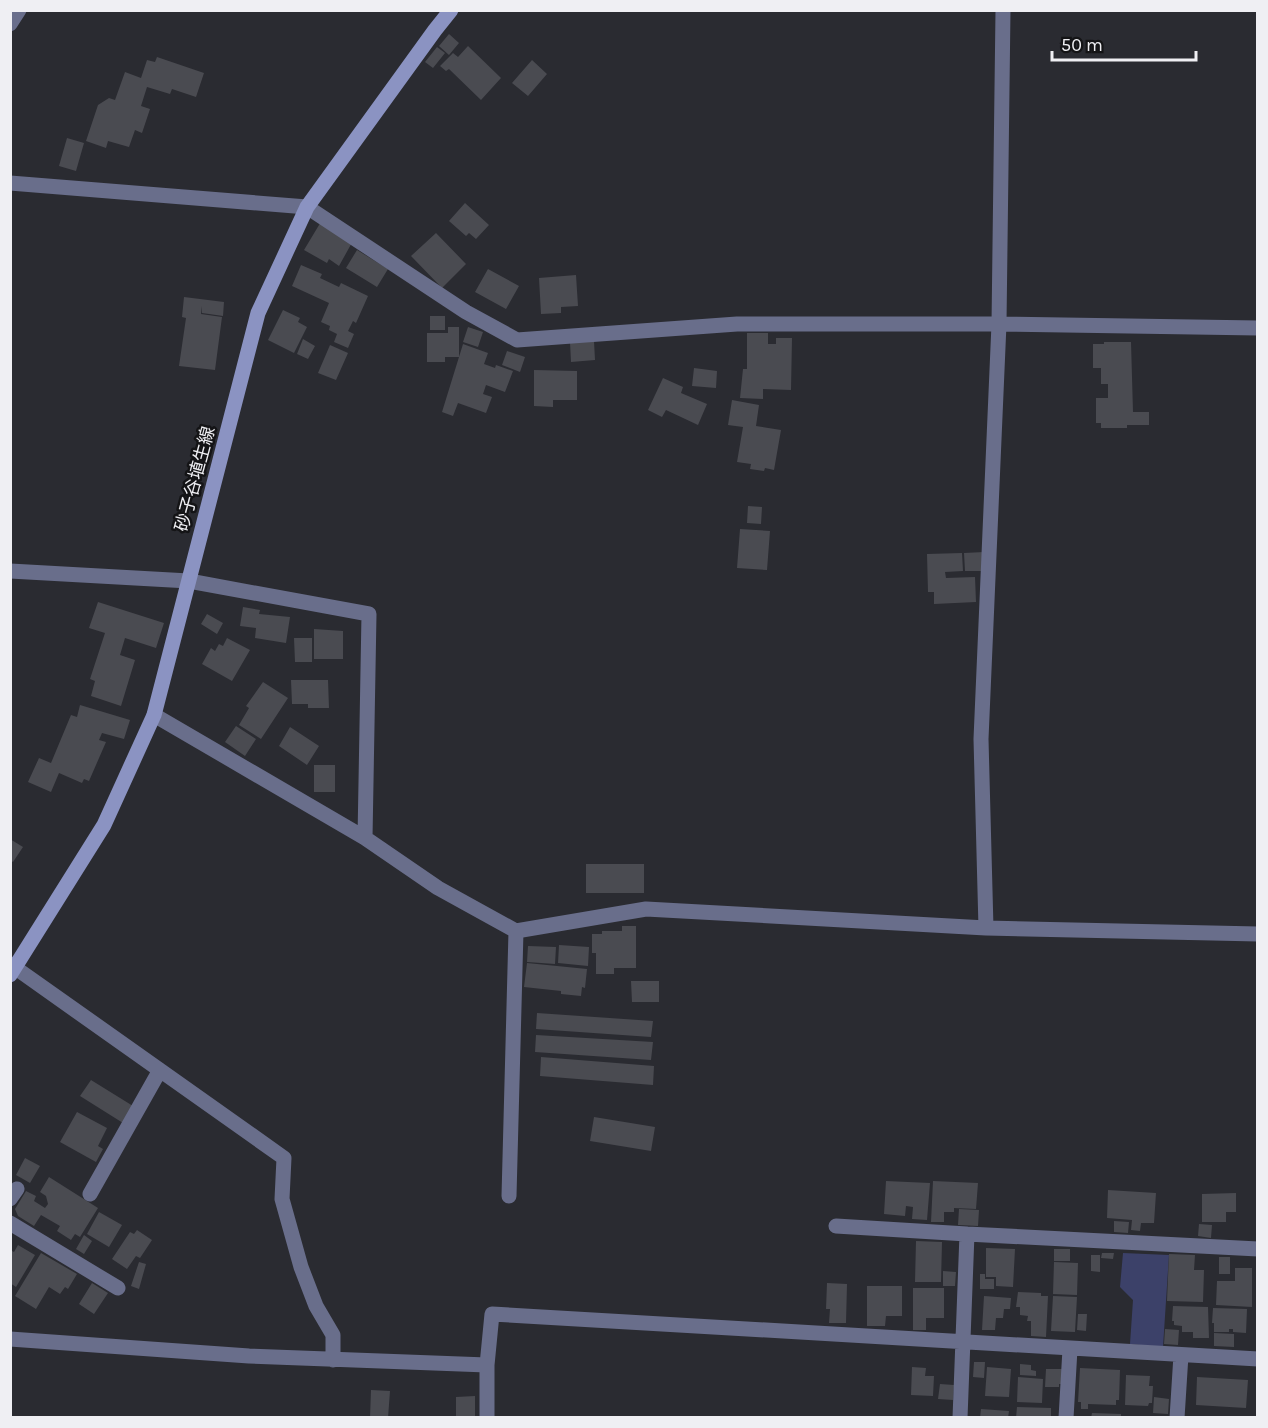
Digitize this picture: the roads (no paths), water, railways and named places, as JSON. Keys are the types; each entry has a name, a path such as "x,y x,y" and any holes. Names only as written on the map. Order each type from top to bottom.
{"main road":[{"name":"砂子谷埴生線","path":"12,969 104,825 154,715 258,313 307,207 451,10"}],"street":[{"path":"10,24 19,10"},
{"path":"986,928 981,739 999,324 1003,10"},
{"path":"10,183 307,207 466,312 518,340 737,324 999,324 1257,328"},
{"path":"10,572 189,581 369,614 365,838"},
{"path":"154,715 365,838 438,888 516,931 646,909 986,928 1257,934"},
{"path":"509,1196 516,931"},
{"path":"12,969 284,1158 282,1199 304,1277 316,1306 333,1335 333,1360"},
{"path":"90,1194 160,1070"},
{"path":"10,1223 118,1288"},
{"path":"836,1226 1257,1249"},
{"path":"960,1418 967,1234"},
{"path":"487,1418 487,1365 492,1314 1257,1359"},
{"path":"10,1339 249,1356 487,1365"},
{"path":"1066,1418 1070,1349"},
{"path":"1177,1418 1181,1355"}]}
